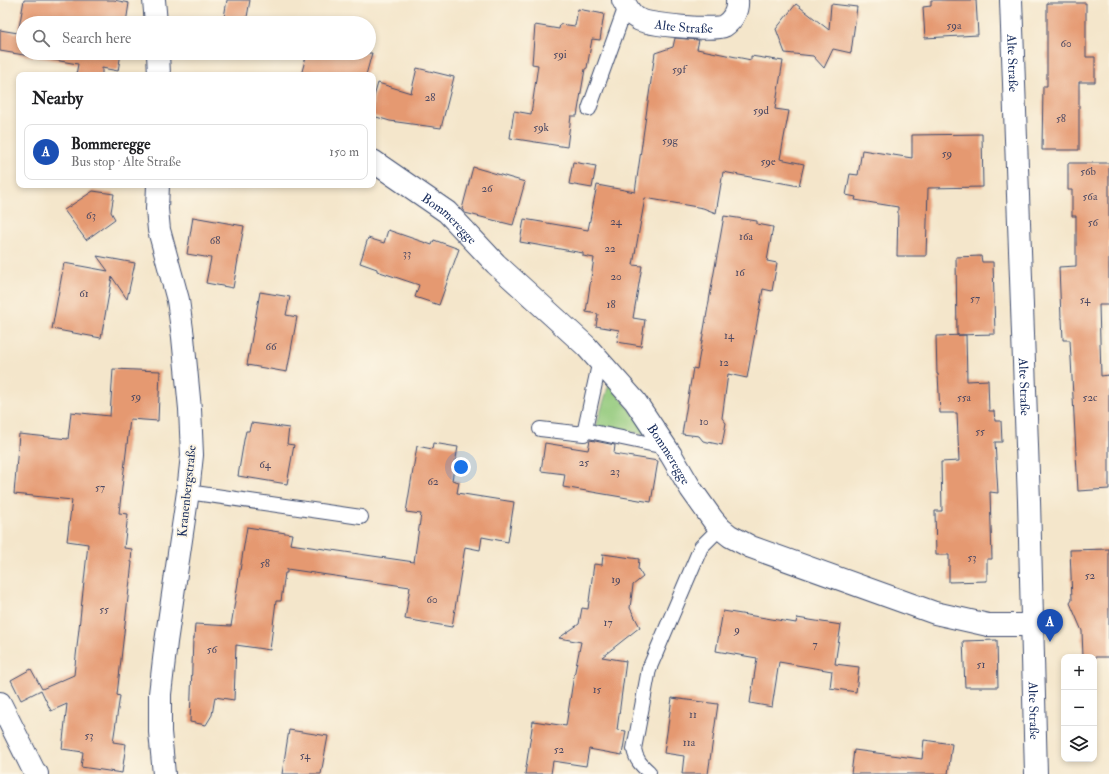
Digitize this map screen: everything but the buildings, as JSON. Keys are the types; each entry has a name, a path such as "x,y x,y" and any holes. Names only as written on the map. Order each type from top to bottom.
{"street":[{"path":"154,0 155,16"},
{"name":"Alte Straße","path":"624,3 638,19 652,24 693,28 723,27 733,18 738,7 737,0"},
{"name":"Alte Straße","path":"1011,0 1029,493 1036,774"},
{"path":"158,60 159,72"},
{"name":"Bommeregge","path":"376,163 446,212 496,264 600,360 635,401 691,489 720,528 730,536 751,547 935,613 988,625 1033,625"},
{"name":"Kranenbergstraße","path":"158,188 157,209 159,230 178,300 183,336 190,409 192,455 160,694 160,732 164,774"},
{"path":"0,703 34,771 37,774"}],"lane":[{"path":"589,109 624,3"},
{"path":"540,429 584,434 600,360"},
{"path":"584,430 665,447"},
{"path":"188,492 361,517"},
{"path":"649,772 635,757 634,749 649,669 701,547 720,528"}],"green space":[{"path":"609,384 651,435 596,427"}],"place":[{"name":"Bommeregge","path":"1050,642"}]}
